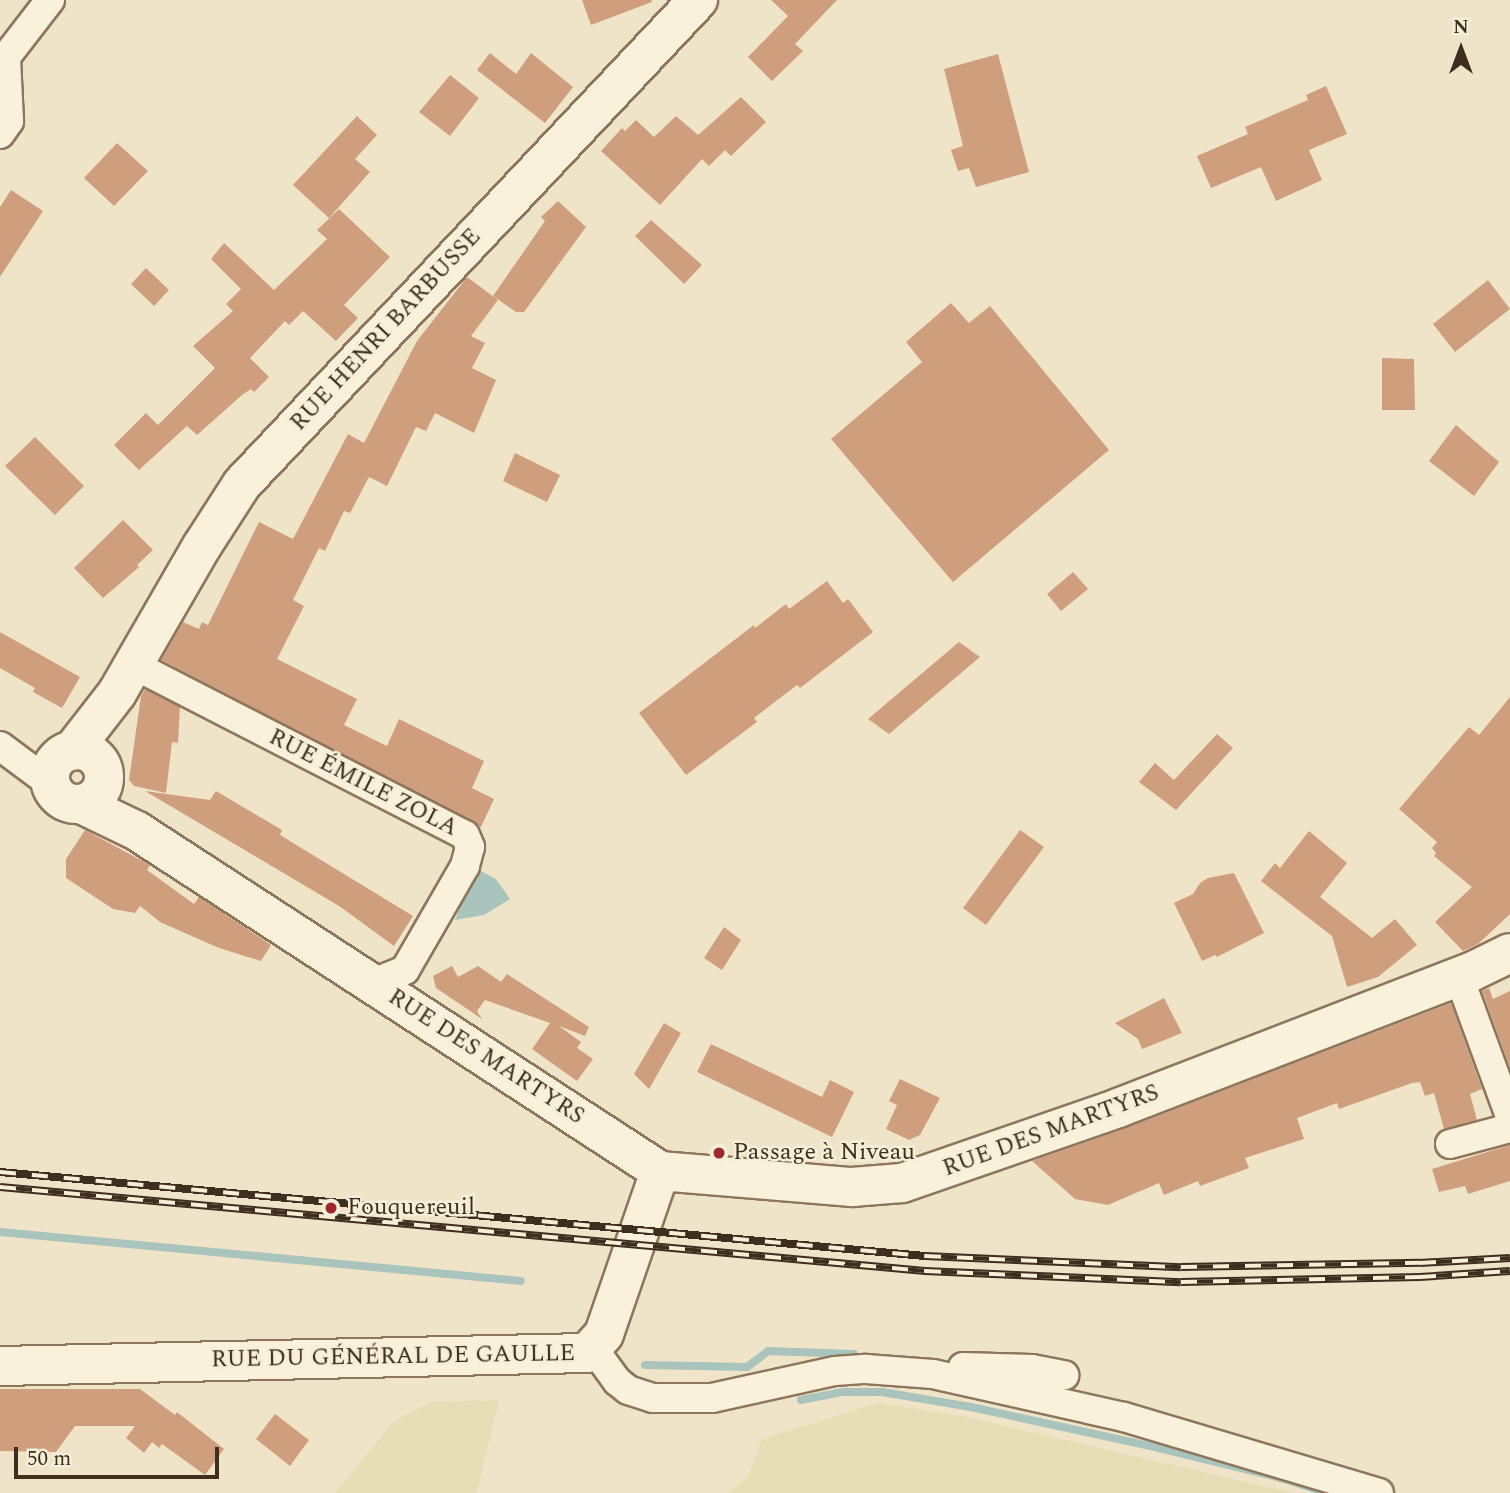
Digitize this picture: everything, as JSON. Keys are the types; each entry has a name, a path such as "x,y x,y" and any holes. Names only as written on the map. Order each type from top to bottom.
{"street":[{"path":"0,134 9,121 6,57 50,0"},
{"name":"RUE HENRI BARBUSSE","path":"78,775 106,732 124,679 242,484 698,0"},
{"name":"RUE ÉMILE ZOLA","path":"124,679 465,835 470,848 465,866 405,970 372,983"},
{"path":"0,744 78,775 137,831 372,983"},
{"name":"RUE DES MARTYRS","path":"372,983 660,1171 852,1187 902,1183 1118,1108 1459,976 1510,953"},
{"path":"1459,976 1510,1116"},
{"path":"1450,1144 1510,1128"},
{"name":"RUE DU GÉNÉRAL DE GAULLE","path":"0,1366 581,1354 593,1348 604,1334 660,1171"},
{"path":"593,1348 617,1381 628,1390 653,1398 675,1400 712,1398 835,1371 910,1372 950,1367 999,1368 1032,1369 1064,1376"},
{"path":"910,1372 1014,1391 1124,1417 1379,1493"}],"shaded area":[{"path":"499,1400 477,1493 335,1493 393,1422 432,1402"},
{"path":"878,1403 967,1417 1294,1493 727,1493 747,1478 762,1439"}],"water":[{"path":"481,871 496,879 510,899 484,915 455,920 473,876"}],"building":[{"path":"582,0 651,0 652,2 591,25"},
{"path":"771,0 837,0 795,44 803,51 772,81 748,57 788,16"},
{"path":"490,53 516,74 531,53 573,87 545,123 477,70"},
{"path":"998,54 1029,172 976,187 969,168 958,171 951,150 963,146 944,69"},
{"path":"450,75 479,98 450,136 419,112"},
{"path":"1326,86 1347,134 1309,150 1322,180 1276,201 1261,167 1211,188 1197,156 1248,134 1245,127 1308,100 1306,95"},
{"path":"741,97 766,122 731,156 725,150 709,166 702,159 660,205 601,151 622,128 625,131 636,120 654,137 676,116 698,135"},
{"path":"357,116 377,135 355,159 370,172 329,218 293,185"},
{"path":"117,143 148,171 114,206 84,178"},
{"path":"11,190 43,211 0,277 0,207"},
{"path":"558,201 586,227 524,312 516,312 493,296 545,221 541,217"},
{"path":"339,209 390,257 344,305 358,318 336,341 303,311 289,325 285,321 250,358 269,377 254,392 251,389 242,395 197,435 187,426 139,470 114,445 146,413 158,425 215,368 193,346 233,311 226,304 241,289 211,259 224,243 274,290 327,239 317,230"},
{"path":"651,220 702,265 684,284 635,236"},
{"path":"146,268 169,290 154,306 131,284"},
{"path":"467,277 498,300 471,336 485,343 472,368 496,380 474,433 435,413 426,431 416,427 387,486 369,477 350,513 344,511 325,551 319,548 293,600 304,606 277,659 357,699 344,725 387,746 399,719 484,761 472,788 494,799 481,827 161,660 183,622 199,629 202,622 208,625 259,522 293,539 348,434 364,443 417,341"},
{"path":"1488,280 1510,309 1455,352 1433,324"},
{"path":"951,303 969,323 990,306 1109,450 953,582 831,439 922,362 906,342"},
{"path":"1382,358 1414,359 1415,410 1382,410"},
{"path":"1456,425 1499,462 1474,496 1429,461"},
{"path":"35,437 84,486 55,515 5,466"},
{"path":"515,453 560,475 547,502 503,481"},
{"path":"123,520 153,550 137,565 139,567 103,598 74,568"},
{"path":"1073,572 1088,589 1061,611 1047,594"},
{"path":"827,581 843,603 848,599 873,632 800,688 797,685 754,718 757,722 686,775 639,713 754,625 755,628 786,604 789,609"},
{"path":"0,632 80,677 62,708 33,692 35,688 0,668"},
{"path":"959,642 980,657 889,734 868,719"},
{"path":"145,689 180,707 178,743 172,742 166,793 134,786 129,780 141,696"},
{"path":"1510,697 1510,914 1478,944 1463,951 1435,922 1472,887 1434,856 1436,853 1432,848 1437,842 1399,809 1469,727 1479,735"},
{"path":"1217,734 1233,748 1176,810 1139,782 1155,763 1174,780"},
{"path":"145,791 210,800 216,791 282,830 280,835 413,916 394,946 339,906"},
{"path":"85,830 150,865 147,870 194,904 199,897 271,945 261,961 219,948 160,922 140,906 135,913 113,909 66,878 66,859"},
{"path":"1020,830 1044,847 986,925 963,908"},
{"path":"1309,831 1347,863 1320,897 1372,938 1395,919 1417,945 1378,977 1347,987 1332,936 1261,881 1275,863 1280,868"},
{"path":"1234,873 1264,933 1217,957 1215,955 1202,961 1174,903 1193,894 1200,883 1208,878"},
{"path":"724,927 741,940 722,970 704,958"},
{"path":"452,966 458,977 478,966 501,982 507,974 589,1027 585,1036 559,1026 581,1042 577,1048 593,1059 577,1081 532,1049 550,1023 485,1000 477,1011 482,1019 436,988 433,976"},
{"path":"1489,988 1493,999 1510,991 1510,1068 1482,991"},
{"path":"1164,998 1182,1033 1142,1049 1138,1039 1115,1023"},
{"path":"1451,1003 1482,1089 1470,1094 1477,1120 1444,1129 1434,1093 1425,1096 1420,1082 1412,1083 1339,1109 1337,1103 1297,1118 1304,1139 1245,1158 1249,1168 1200,1186 1198,1181 1164,1195 1159,1183 1108,1205 1075,1199 1032,1161 1126,1128"},
{"path":"664,1023 681,1033 649,1089 634,1074"},
{"path":"711,1044 822,1097 830,1080 854,1092 832,1137 697,1072"},
{"path":"900,1079 940,1098 920,1135 909,1140 886,1129 897,1105 889,1101"},
{"path":"1510,1145 1510,1181 1468,1194 1465,1186 1439,1192 1432,1169"},
{"path":"0,1389 140,1389 175,1415 177,1412 224,1449 205,1475 162,1444 159,1448 152,1442 144,1453 126,1438 135,1426 75,1426 56,1452 0,1451"},
{"path":"275,1414 309,1440 290,1466 256,1439"}],"waterway":[{"path":"0,1232 521,1281"},
{"path":"645,1365 747,1367 768,1351 854,1354"},
{"path":"801,1400 843,1392 882,1392 971,1407 1159,1448 1281,1478 1328,1493"}],"railway":[{"path":"0,1172 925,1256 1181,1267 1420,1263 1510,1258"},
{"path":"0,1187 925,1271 1181,1282 1420,1277 1510,1271"}],"place":[{"name":"Passage à Niveau","path":"719,1153"},
{"name":"Fouquereuil","path":"331,1208"}]}
